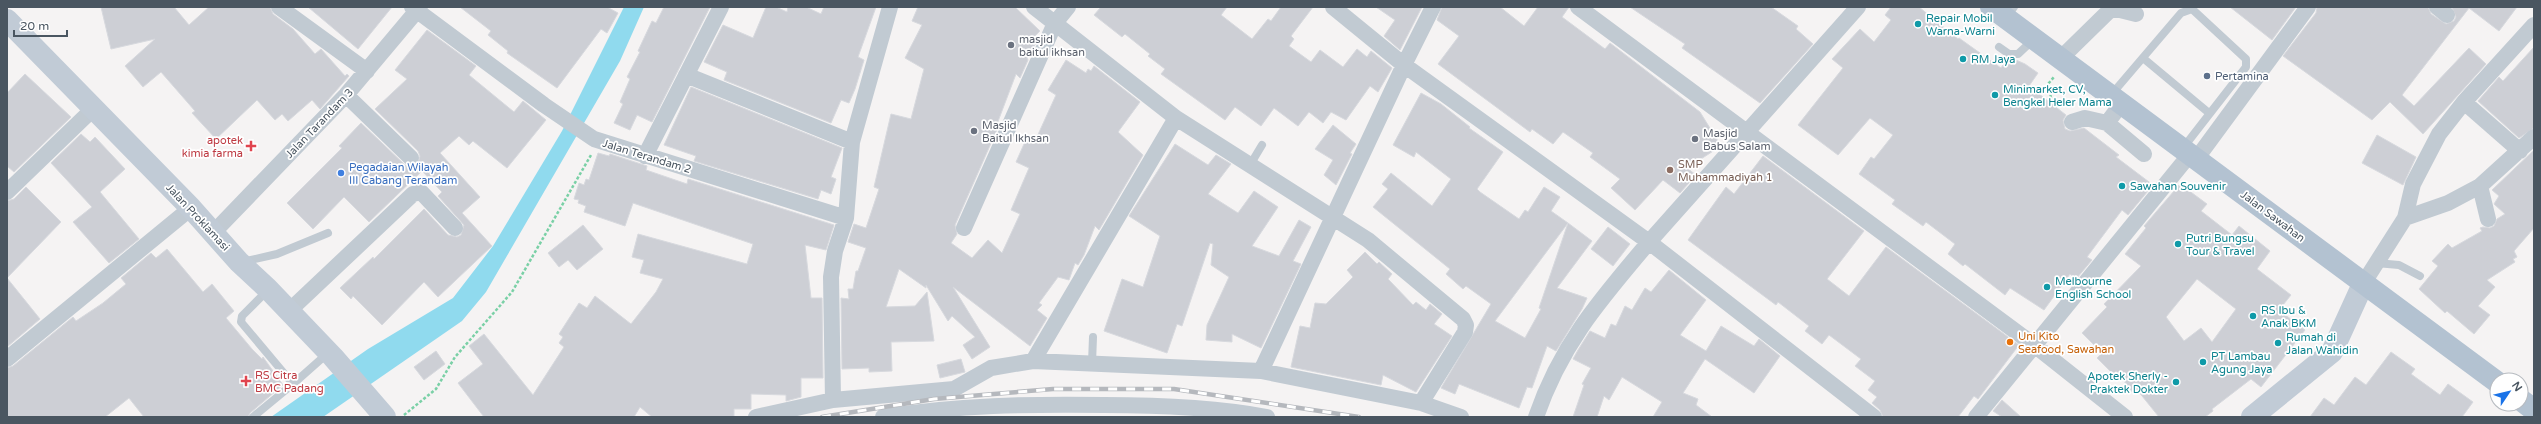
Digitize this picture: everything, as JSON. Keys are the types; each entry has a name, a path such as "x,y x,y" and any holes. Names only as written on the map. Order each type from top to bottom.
{"main road":[{"name":"Jalan Sawahan","path":"2004,10 2034,39 2190,153 2363,284 2418,322 2489,376"},
{"name":"Jalan Proklamasi","path":"7,20 191,208 239,262 268,289 331,355 382,413"},
{"path":"2252,417 2332,352 2363,284"}],"street":[{"path":"280,7 367,71"},
{"path":"645,156 721,7"},
{"path":"833,400 831,277 835,251 846,218 852,142 890,7"},
{"path":"1034,7 1176,118 1368,240 1463,319 1466,326 1465,332 1421,403"},
{"path":"964,228 1055,23 1068,7"},
{"path":"1333,7 1404,65 1648,242 1874,417"},
{"path":"1261,371 1404,65 1433,7"},
{"path":"1578,7 2034,345 2126,417"},
{"path":"1536,417 1571,339 1590,311 1648,242 1858,7"},
{"path":"1976,417 2308,7"},
{"name":"Jalan Tarandam 3","path":"213,233 346,95 367,71 416,8"},
{"name":"Jalan Terandam 2","path":"416,8 565,120 596,140 846,218"},
{"path":"2061,58 2109,11 2116,9 2136,14"},
{"path":"2363,284 2405,218 2413,184 2439,134 2464,102 2534,25"},
{"path":"686,75 852,142"},
{"path":"346,95 411,158"},
{"path":"2107,123 2117,99"},
{"path":"2464,102 2520,151"},
{"path":"7,192 93,109"},
{"path":"1033,362 1176,118"},
{"path":"2072,122 2085,118 2107,123 2144,154"},
{"path":"2405,218 2448,203 2480,186 2534,137"},
{"path":"2480,186 2488,219"},
{"path":"289,311 413,194 421,192 455,228"},
{"path":"7,359 191,208"},
{"path":"756,417 833,400 954,389 990,368 1033,362 1092,363 1261,371 1421,403 1461,417"},
{"path":"883,417 1027,404 1145,405 1214,409 1268,417"}],"lane":[{"path":"2117,99 2143,58 2181,13 2192,9 2246,60 2246,68 2209,113 2190,153"},
{"path":"1999,47 2009,54 2018,54 2034,39"},
{"path":"2143,58 2209,113"},
{"path":"1250,165 1262,145"},
{"path":"239,262 277,254 328,233"},
{"path":"2376,263 2399,265 2420,276"},
{"path":"268,289 242,316 241,322 293,384"},
{"path":"1092,363 1093,337"},
{"path":"252,417 331,355"}],"path":[{"path":"402,417 436,389 456,357 512,292 596,140"}],"water":[{"path":"624,7 644,7 620,61 486,292 462,321 323,417 271,417 368,349 453,298 493,246 562,131"}],"building":[{"path":"101,7 174,7 189,25 209,7 270,7 273,14 293,29 315,54 321,49 345,76 347,74 349,76 320,109 312,100 288,121 282,114 275,120 257,100 216,139 192,113 195,111 161,72 143,87 125,66 155,39 111,49"},
{"path":"308,7 392,7 358,49"},
{"path":"460,7 607,7 618,13 607,33 601,29 557,88 507,53 508,51 488,35 491,31"},
{"path":"664,7 710,7 652,122 637,115 630,130 614,123 623,104 620,102 630,79 627,77 640,52 638,51 652,21 656,23"},
{"path":"766,7 776,7 787,12 788,7 806,7 821,14 824,7 876,7 858,57 864,60 855,89 849,103 841,100 831,123 724,80 727,72 704,62 723,25 753,38"},
{"path":"918,7 1015,7 1040,31 1032,39 1036,43 1027,58 1028,60 1020,78 1016,74 997,124 999,125 955,225 957,234 951,243 972,258 988,240 1002,253 1020,214 1011,210 1029,168 1016,162 1028,135 1036,139 1056,95 1048,90 1066,60 1086,73 1088,69 1091,71 1094,66 1140,102 1118,132 1143,155 1099,230 1095,226 1084,255 1078,265 1075,263 1069,280 1058,277 1039,303 1042,305 1037,310 1047,318 1030,346 953,287 990,347 972,359 963,345 975,337 952,316 948,321 926,285 926,288 899,269 886,307 915,306 927,292 934,341 891,342 892,371 869,372 869,368 842,369 841,298 849,299 848,289 853,289 856,271 858,271 866,248 848,242 854,224 866,228 879,189 874,187 891,114 911,119 924,69 905,58 922,25 912,21"},
{"path":"1101,7 1227,7 1221,15 1252,39 1268,19 1271,21 1281,7 1313,7 1291,36 1294,39 1289,46 1311,62 1320,50 1343,67 1357,49 1367,57 1371,51 1392,68 1378,92 1370,86 1346,120 1331,112 1323,123 1309,112 1298,126 1274,108 1261,126 1235,107 1225,120 1161,74 1165,69 1148,56 1150,54 1125,34 1122,37 1094,15"},
{"path":"1376,7 1422,7 1400,50 1384,36 1395,20"},
{"path":"1442,7 1500,7 1524,26 1538,7 1569,7 1562,17 1605,49 1610,43 1700,112 1721,146 1687,168 1696,175 1680,193 1663,180 1635,210 1611,188 1620,179 1590,157 1593,153 1563,132 1553,144 1532,129 1530,132 1438,64 1459,36 1437,20"},
{"path":"1630,7 1771,7 1798,26 1796,29 1813,44 1760,103 1682,48 1685,44"},
{"path":"1891,7 1919,7 1958,39 1959,38 2001,68 2007,59 2016,60 2025,64 2038,73 2029,86 2066,115 2063,120 2065,129 2070,131 2084,128 2119,155 2116,157 2153,185 2128,215 2122,210 2087,257 2092,260 2076,279 2070,274 2044,310 2010,288 2005,295 1965,264 1963,266 1948,254 1955,244 1926,222 1923,226 1892,204 1895,200 1859,174 1871,157 1874,159 1893,135 1870,118 1838,155 1798,125 1843,68 1832,59 1860,29 1874,42 1891,20 1885,15"},
{"path":"2230,7 2296,7 2272,40"},
{"path":"2317,7 2428,7 2431,14 2446,24 2454,21 2456,17 2452,7 2517,7 2499,31 2469,8 2402,95 2414,106 2469,48 2486,64 2423,134 2390,102 2372,120 2283,56 2316,13"},
{"path":"427,30 476,66 469,75 514,112 523,101 546,120 507,168 473,141 469,145 459,136 440,153 480,197 462,213 492,246 438,297 424,282 382,325 353,296 351,299 340,288 373,257 374,259 424,209 448,235 457,237 461,235 464,225 438,196 442,192 422,171 369,222 344,197 313,229 287,203 342,148 339,146 361,123 405,165 413,167 418,164 420,156 418,151 375,109 407,79 395,70"},
{"path":"2534,47 2534,128 2519,138 2478,101 2499,77 2503,81"},
{"path":"25,74 71,117 14,172 7,166 7,93"},
{"path":"691,87 842,148 831,177 836,179 831,194 821,190 818,199 694,161 696,156 664,145"},
{"path":"1421,93 1441,104 1470,127 1469,128 1503,152 1477,189 1480,192 1519,219 1525,210 1528,212 1544,187 1560,197 1551,211 1568,223 1592,241 1557,288 1587,298 1582,309 1556,351 1547,346 1532,388 1527,387 1519,408 1459,384 1455,394 1441,388 1491,304 1466,286 1463,289 1446,274 1450,269 1373,207 1388,189 1382,184 1391,173 1432,206 1451,179 1416,152 1414,157 1393,145","holes":["1568,223 1539,308 1541,309 1525,338 1495,321"]},
{"path":"1333,125 1356,144 1350,153 1352,154 1336,185 1324,175 1333,160 1315,149"},
{"path":"81,134 90,142 95,137 125,169 100,192 139,239 109,263 73,222 92,207 51,163"},
{"path":"2377,135 2416,157 2403,185 2362,163"},
{"path":"1175,144 1208,165 1216,155 1231,164 1208,194 1238,213 1254,191 1278,207 1252,246 1279,256 1299,220 1311,227 1293,261 1301,264 1261,348 1232,334 1232,342 1206,340 1207,325 1229,277 1211,265 1213,244 1210,243 1182,326 1177,324 1167,353 1104,331 1122,279 1143,287 1160,236 1129,216"},
{"path":"2534,150 2534,228 2514,251 2517,257 2513,259 2515,262 2487,280 2495,287 2478,306 2490,315 2474,334 2447,311 2445,313 2419,289 2438,266 2432,261 2448,244 2452,248 2482,231 2480,228 2490,228 2494,226 2497,219 2505,214 2494,204 2499,196 2492,190"},
{"path":"598,153 609,156 610,154 647,166 646,170 687,184 688,179 834,225 826,250 805,245 811,298 822,298 823,378 801,378 801,397 786,401 786,395 751,394 751,409 734,409 734,417 652,417 640,407 634,417 484,417 458,383 483,364 469,346 484,334 533,395 564,347 559,343 563,337 559,334 579,303 587,308 595,296 631,324 656,292 663,279 640,273 644,260 632,257 638,234 747,264 753,244 633,203 625,226 584,212 586,206 578,203 579,200 574,199 579,183 584,185 586,179 589,180"},
{"path":"1763,156 1864,231 1827,279 1849,296 1886,247 2019,345 1978,399 1974,396 1958,417 1883,417 1880,410 1872,403 1877,397 1868,390 1875,381 1855,366 1861,359 1829,335 1822,344 1805,331 1809,326 1778,302 1776,305 1688,240 1726,187 1734,194"},
{"path":"2180,184 2207,204 2201,211 2232,235 2239,226 2270,251 2257,269 2291,295 2279,310 2305,330 2261,387 2251,379 2212,409 2213,411 2205,417 2159,417 2138,391 2134,394 2116,371 2113,374 2097,358 2102,353 2082,333 2107,307 2104,304 2141,266 2125,254 2146,228 2144,226","holes":["2197,279 2236,309 2212,342 2201,328 2184,341 2166,317"]},
{"path":"26,187 61,222 7,278 7,201 14,199"},
{"path":"583,225 603,249 577,270 568,260 559,267 548,253"},
{"path":"1608,227 1630,244 1613,266 1591,249"},
{"path":"167,249 203,292 212,284 234,311 226,318 252,349 262,359 263,357 283,385 250,413 248,417 144,417 129,398 105,417 7,417 7,368 13,366 73,317 76,321 103,303 126,284 121,278 151,253 156,258"},
{"path":"1365,252 1377,264 1379,262 1392,274 1388,279 1413,305 1416,302 1426,310 1430,304 1442,314 1434,324 1452,336 1416,392 1383,375 1381,385 1291,367 1300,326 1310,328 1315,303 1326,304 1353,277 1347,270"},
{"path":"1669,270 1706,300 1680,335 1706,351 1721,326 1754,346 1759,339 1780,356 1754,393 1705,359 1683,393 1698,399 1696,405 1712,417 1653,417 1662,402 1622,377 1609,400 1604,396 1597,417 1573,417 1584,385 1582,384 1591,368 1573,359 1590,331 1605,338 1611,324 1616,326 1625,306 1632,310 1645,288 1651,292"},
{"path":"7,278 40,319 7,347"},
{"path":"436,351 445,364 424,380 414,367"},
{"path":"2391,352 2415,369 2411,374 2440,395 2448,384 2473,402 2462,417 2310,417 2324,398 2334,405 2355,377 2366,385"},
{"path":"961,359 965,372 940,378 937,365"},
{"path":"2002,400 2021,417 2002,417 1993,411"}],"railway":[{"path":"822,417 934,399 1053,389 1174,389 1359,417"}],"place":[{"name":"Repair Mobil Warna-Warni","path":"1918,24"},
{"name":"masjid baitul ikhsan","path":"1011,45"},
{"name":"RM Jaya","path":"1963,59"},
{"name":"Pertamina","path":"2207,76"},
{"name":"Minimarket, CV, Bengkel Heler Mama","path":"1995,95"},
{"name":"Masjid Baitul Ikhsan","path":"974,131"},
{"name":"Masjid Babus Salam","path":"1695,139"},
{"name":"apotek kimia farma","path":"251,146"},
{"name":"SMP Muhammadiyah 1","path":"1670,170"},
{"name":"Pegadaian Wilayah III Cabang Terandam","path":"341,173"},
{"name":"Sawahan Souvenir","path":"2122,186"},
{"name":"Putri Bungsu Tour & Travel","path":"2178,244"},
{"name":"Melbourne English School","path":"2047,287"},
{"name":"RS Ibu & Anak BKM","path":"2253,316"},
{"name":"Uni Kito Seafood, Sawahan","path":"2010,342"},
{"name":"Rumah di Jalan Wahidin","path":"2278,343"},
{"name":"PT Lambau Agung Jaya","path":"2203,362"},
{"name":"RS Citra BMC Padang","path":"246,381"},
{"name":"Apotek Sherly - Praktek Dokter","path":"2176,382"}]}
